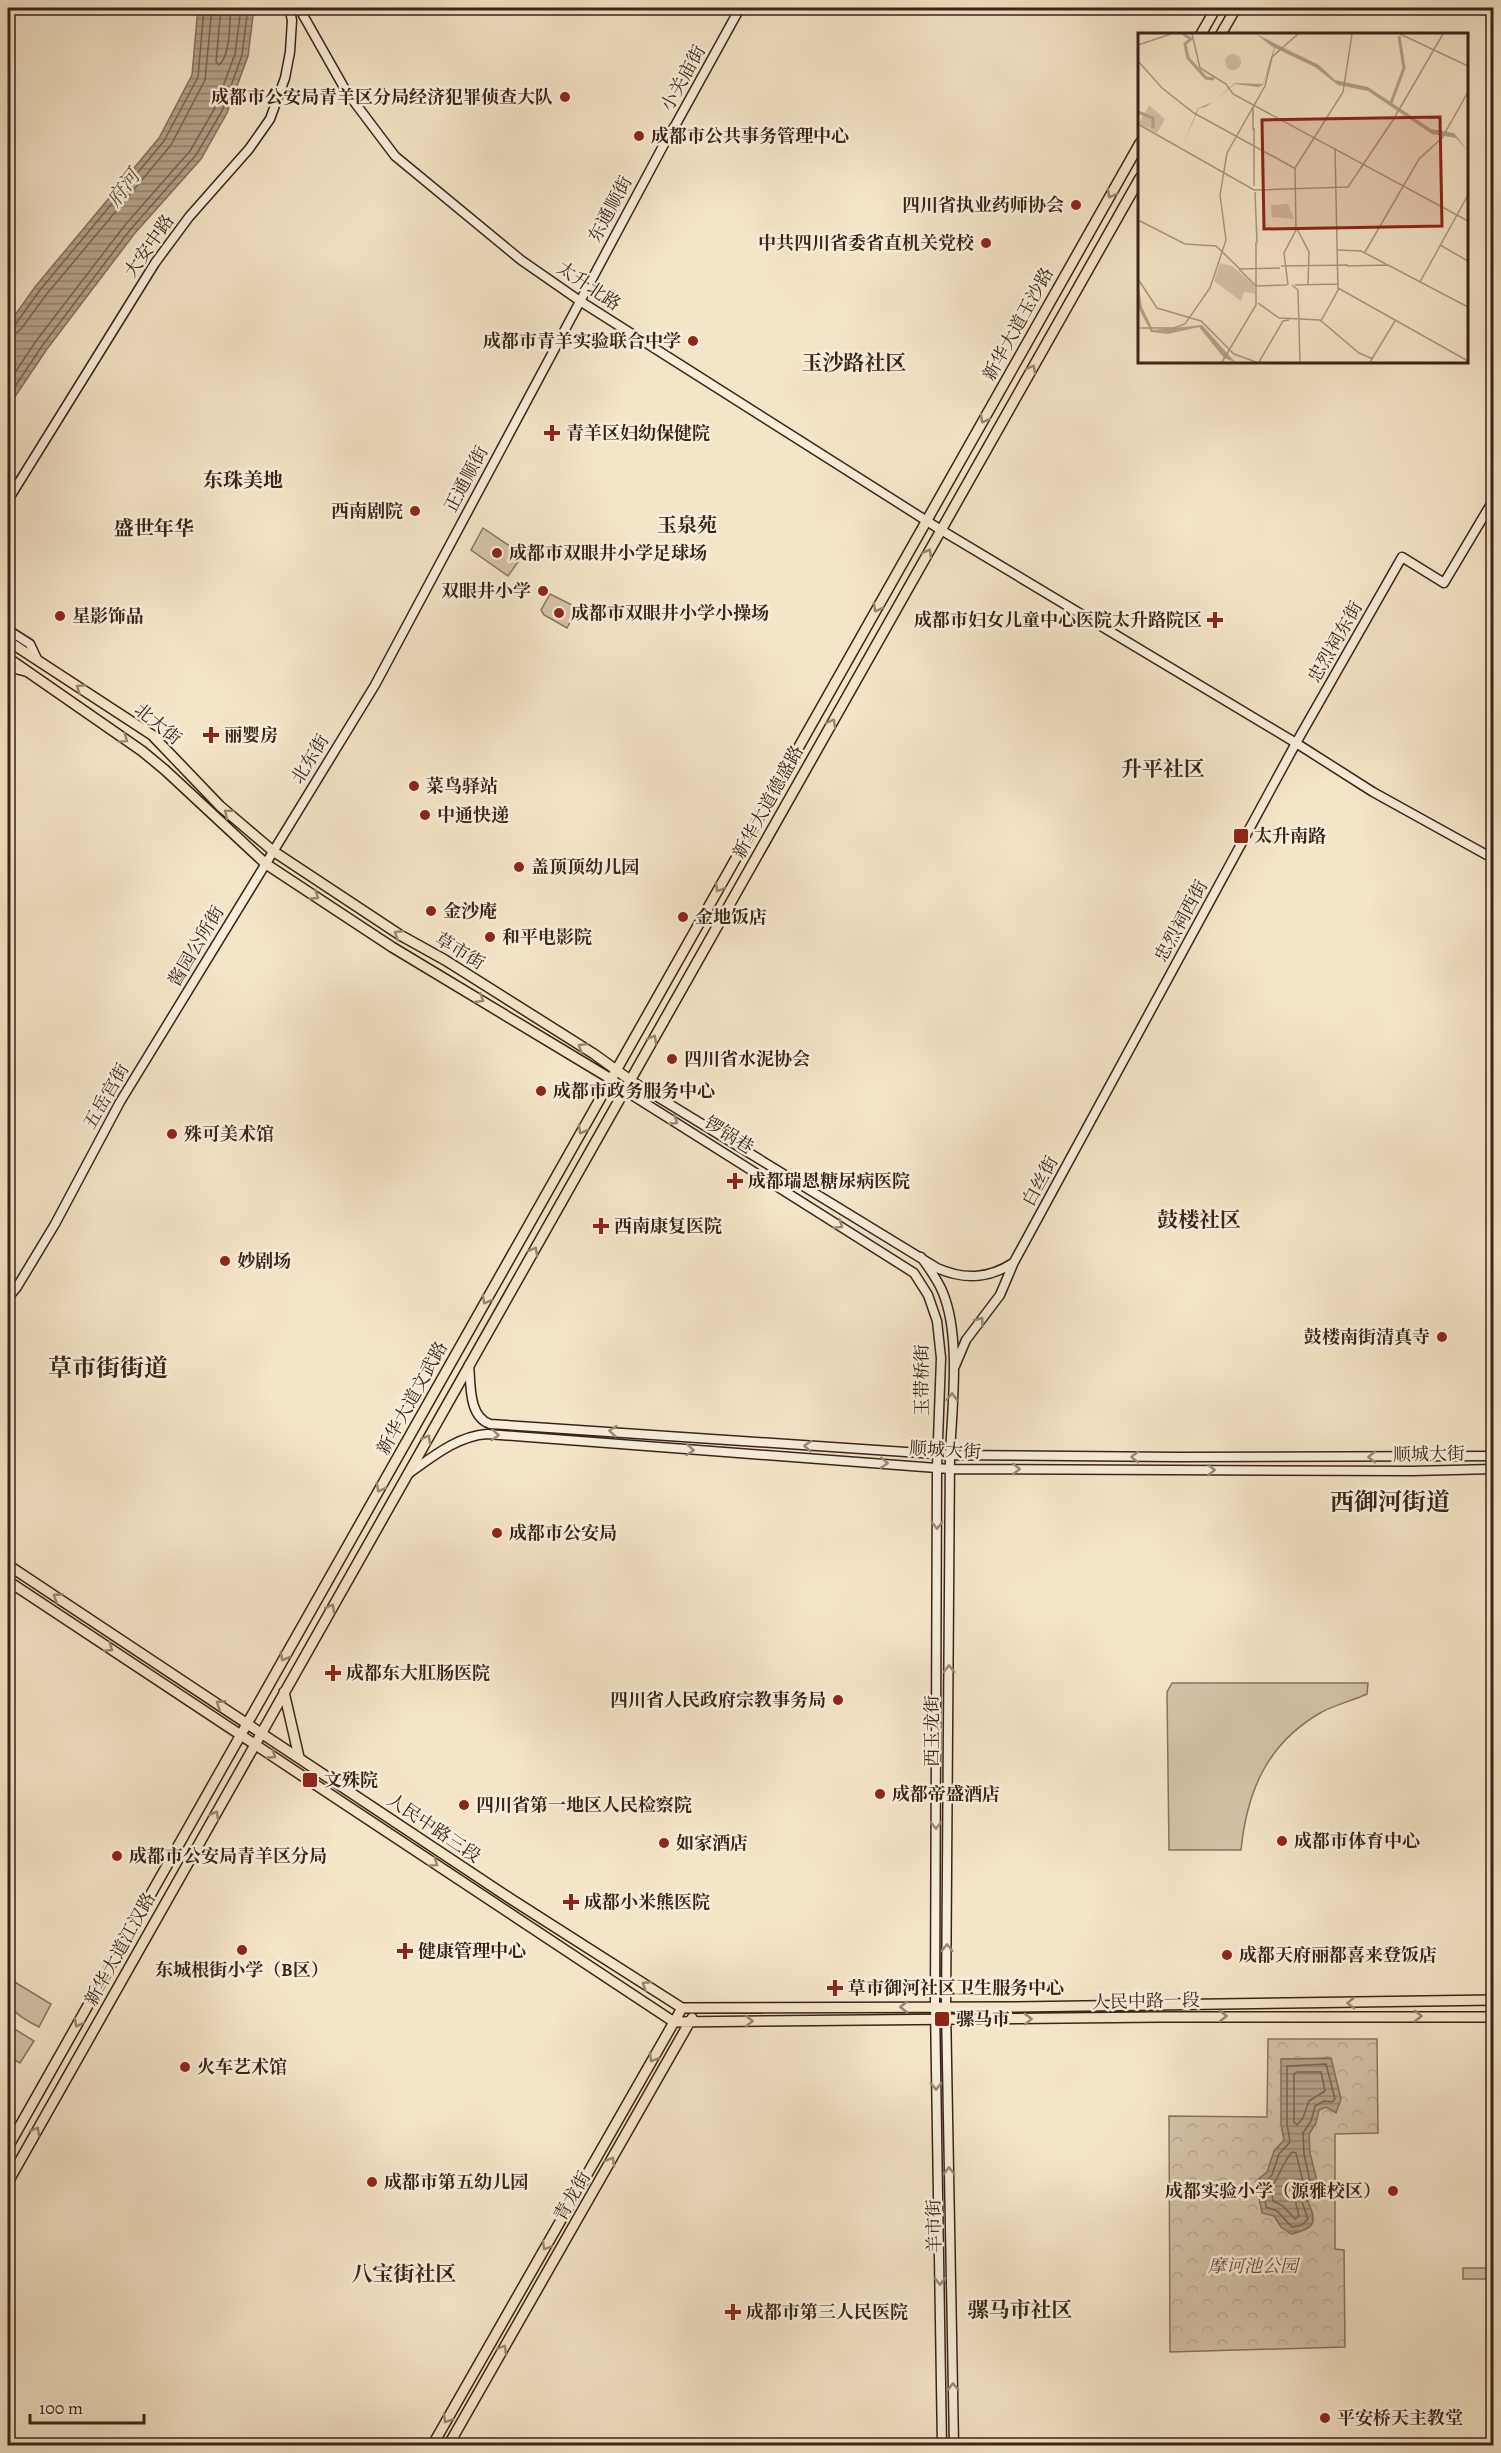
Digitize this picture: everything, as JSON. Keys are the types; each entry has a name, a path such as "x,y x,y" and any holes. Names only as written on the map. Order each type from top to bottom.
{"main road":[{"name":"大安中路","path":"8,500 156,263 189,217 235,167 270,120 285,78 290,52 292,20 289,8"},
{"name":"太升北路","path":"299,8 346,91 395,156 521,260 580,301 926,521"},
{"name":"小关庙街","path":"670,133 740,8"},
{"path":"1202,33 1216,8"},
{"path":"1222,33 1236,8"},
{"name":"东通顺街","path":"580,301 670,133"},
{"name":"新华大道玉沙路","path":"926,521 1138,147"},
{"name":"新华大道玉沙路","path":"941,530 1138,182"},
{"name":"正通顺街","path":"382,672 580,301"},
{"name":"忠烈祠东街","path":"1296,743 1402,557 1444,583 1494,499"},
{"path":"926,521 1296,743 1373,792 1494,859"},
{"name":"新华大道德盛路","path":"611,1079 926,521"},
{"name":"新华大道德盛路","path":"624,1090 941,530"},
{"path":"8,630 30,644 37,659"},
{"name":"北大街","path":"8,641 152,735 220,806 273,851"},
{"name":"北大街","path":"8,658 157,764 266,864"},
{"path":"8,667 29,673"},
{"name":"北东街","path":"266,864 382,672"},
{"name":"忠烈祠西街","path":"1094,1115 1296,743"},
{"name":"草市街","path":"273,851 400,935 617,1069 630,1080"},
{"name":"草市街","path":"266,864 392,947 611,1079 624,1090"},
{"name":"酱园公所街","path":"154,1046 266,864"},
{"name":"五岳宫街","path":"8,1298 50,1233 86,1162 154,1046"},
{"name":"新华大道文武路","path":"241,1734 611,1079"},
{"name":"锣锅巷","path":"630,1080 921,1257"},
{"name":"锣锅巷","path":"624,1090 914,1273 928,1295"},
{"name":"新华大道文武路","path":"261,1732 624,1090"},
{"name":"白丝街","path":"953,1372 966,1340 1000,1294 1014,1262 1094,1115"},
{"path":"921,1257 937,1268 962,1276 991,1275 1014,1262"},
{"name":"西玉龙街","path":"921,1257 944,1294 951,1322 953,1372 950,1455 946,2007"},
{"name":"玉带桥街","path":"928,1295 937,1321 940,1358 937,1467"},
{"name":"顺城大街","path":"469,1365 473,1406 480,1419 490,1424 950,1455 1494,1456"},
{"name":"顺城大街","path":"406,1476 460,1442 475,1435 487,1434 950,1469 1412,1472 1494,1469"},
{"name":"西玉龙街","path":"935,2007 937,1467"},
{"name":"人民中路三段","path":"8,1564 505,1895 682,2008"},
{"name":"人民中路三段","path":"8,1581 674,2022"},
{"path":"284,1692 299,1757"},
{"name":"新华大道江汉路","path":"8,2182 261,1732"},
{"name":"新华大道江汉路","path":"8,2147 241,1734"},
{"name":"人民中路一段","path":"698,2008 1494,2001"},
{"name":"羊市街","path":"935,2007 942,2445"},
{"name":"羊市街","path":"946,2007 954,2445"},
{"path":"682,2008 698,2008"},
{"name":"青龙街","path":"432,2445 682,2008"},
{"name":"青龙街","path":"448,2445 698,2008"},
{"name":"人民中路一段","path":"690,2021 1494,2017"},
{"path":"674,2022 690,2021"}],"green space":[{"name":"成都市双眼井小学足球场","path":"483,528 523,555 508,576 471,550"},
{"name":"成都市双眼井小学小操场","path":"550,594 578,608 567,628 544,615 541,610"},
{"path":"1172,1683 1368,1683 1367,1694 1320,1713 1302,1725 1273,1754 1263,1771 1248,1808 1241,1850 1169,1850 1167,1692"},
{"path":"13,1981 51,2004 39,2027 19,2015 10,2004 10,1990"},
{"path":"8,2025 34,2041 20,2063 8,2056"},
{"name":"摩诃池公园","path":"1268,2039 1377,2039 1378,2133 1335,2134 1335,2249 1344,2250 1345,2347 1170,2352 1169,2116 1267,2117"},
{"path":"1463,2268 1488,2268 1487,2279 1463,2279"}],"water":[{"name":"府河","path":"198,8 254,8 248,56 227,113 201,159 135,233 47,349 8,407 8,325 35,287 159,138 192,75"},
{"path":"1331,2058 1341,2099 1336,2113 1326,2107 1319,2110 1316,2123 1309,2134 1310,2153 1317,2181 1314,2192 1307,2199 1313,2223 1306,2229 1291,2234 1281,2227 1274,2216 1262,2213 1256,2181 1267,2172 1274,2151 1284,2140 1281,2125 1281,2059"}],"place":[{"name":"成都市公安局青羊区分局经济犯罪侦查大队","path":"565,97"},
{"name":"成都市公共事务管理中心","path":"639,136"},
{"name":"四川省执业药师协会","path":"1076,205"},
{"name":"中共四川省委省直机关党校","path":"986,243"},
{"name":"成都市青羊实验联合中学","path":"693,341"},
{"name":"青羊区妇幼保健院","path":"552,433"},
{"name":"西南剧院","path":"415,511"},
{"name":"成都市双眼井小学足球场","path":"497,553"},
{"name":"双眼井小学","path":"543,591"},
{"name":"成都市双眼井小学小操场","path":"559,613"},
{"name":"星影饰品","path":"60,616"},
{"name":"成都市妇女儿童中心医院太升路院区","path":"1215,620"},
{"name":"丽婴房","path":"211,735"},
{"name":"菜鸟驿站","path":"414,786"},
{"name":"中通快递","path":"425,815"},
{"name":"太升南路","path":"1241,836"},
{"name":"盖顶顶幼儿园","path":"519,867"},
{"name":"金沙庵","path":"431,911"},
{"name":"金地饭店","path":"683,917"},
{"name":"和平电影院","path":"490,937"},
{"name":"四川省水泥协会","path":"672,1059"},
{"name":"成都市政务服务中心","path":"541,1091"},
{"name":"殊可美术馆","path":"172,1134"},
{"name":"成都瑞恩糖尿病医院","path":"735,1181"},
{"name":"西南康复医院","path":"601,1226"},
{"name":"妙剧场","path":"225,1261"},
{"name":"鼓楼南街清真寺","path":"1442,1337"},
{"name":"成都市公安局","path":"497,1533"},
{"name":"成都东大肛肠医院","path":"333,1673"},
{"name":"四川省人民政府宗教事务局","path":"838,1700"},
{"name":"文殊院","path":"310,1780"},
{"name":"成都帝盛酒店","path":"880,1794"},
{"name":"四川省第一地区人民检察院","path":"464,1805"},
{"name":"成都市体育中心","path":"1282,1841"},
{"name":"如家酒店","path":"664,1843"},
{"name":"成都市公安局青羊区分局","path":"117,1856"},
{"name":"成都小米熊医院","path":"571,1902"},
{"name":"东城根街小学（B区）","path":"242,1950"},
{"name":"健康管理中心","path":"405,1951"},
{"name":"成都天府丽都喜来登饭店","path":"1227,1955"},
{"name":"草市御河社区卫生服务中心","path":"835,1988"},
{"name":"骡马市","path":"942,2019"},
{"name":"火车艺术馆","path":"185,2067"},
{"name":"成都市第五幼儿园","path":"372,2182"},
{"name":"成都实验小学（源雅校区）","path":"1393,2191"},
{"name":"成都市第三人民医院","path":"733,2312"},
{"name":"平安桥天主教堂","path":"1325,2418"}],"district":[{"name":"玉沙路社区","path":"854,363"},
{"name":"东珠美地","path":"243,480"},
{"name":"玉泉苑","path":"687,525"},
{"name":"盛世年华","path":"154,528"},
{"name":"升平社区","path":"1163,769"},
{"name":"鼓楼社区","path":"1199,1220"},
{"name":"草市街街道","path":"108,1368"},
{"name":"西御河街道","path":"1390,1502"},
{"name":"八宝街社区","path":"404,2274"},
{"name":"骡马市社区","path":"1020,2310"}]}
